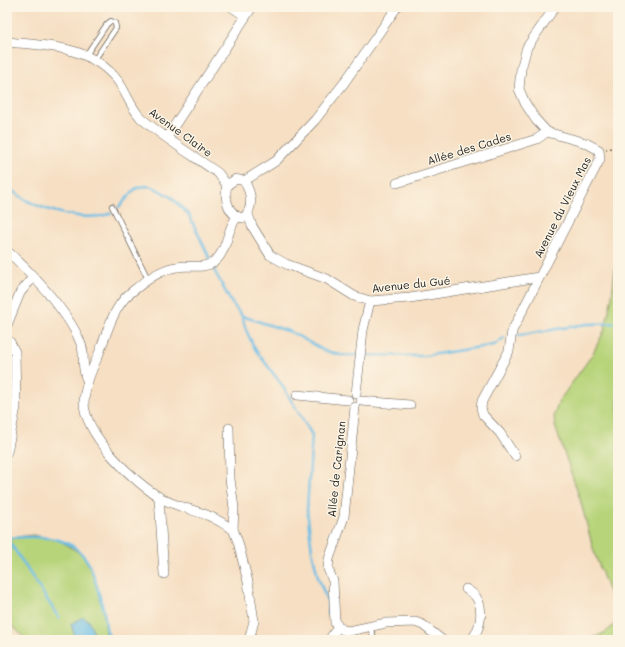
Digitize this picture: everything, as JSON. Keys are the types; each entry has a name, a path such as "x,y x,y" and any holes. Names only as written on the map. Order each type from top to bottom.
{"street":[{"path":"232,7 245,16"},
{"path":"167,137 252,7"},
{"path":"244,181 249,190 251,203 248,214 243,218 237,217 232,213 225,191 227,185 236,179 244,181 276,161 315,120 344,83 397,7"},
{"path":"547,132 536,120 525,104 519,89 520,69 527,46 555,7"},
{"name":"Avenue Claire","path":"7,42 67,48 95,59 118,81 140,117 218,173 227,185"},
{"name":"Avenue du Vieux Mas","path":"515,456 500,433 484,414 481,408 482,401 508,351 512,330 597,168 600,159 599,150 586,143 547,132"},
{"name":"Allée des Cades","path":"397,184 537,139 547,132"},
{"name":"Avenue du Gué","path":"248,214 252,226 270,255 286,264 327,279 354,296 370,302 410,298 539,277"},
{"path":"232,529 209,516 170,503 160,498 138,482 117,461 94,433 87,419 84,402 87,380 115,312 127,296 148,279 176,266 206,266 215,261 223,251 237,217"},
{"path":"7,251 48,293 74,331 82,348 83,372 87,380"},
{"path":"7,325 20,293 33,277"},
{"name":"Allée de Carignan","path":"338,626 335,623 333,581 328,570 329,559 344,517 362,336 370,302"},
{"path":"7,340 10,342 15,352 16,407 7,452"},
{"path":"297,395 410,405"},
{"path":"229,428 230,479 234,508 232,529 238,542 248,582 254,621 249,640"},
{"path":"160,498 164,574"},
{"path":"466,589 476,597 480,611 480,627 471,640"},
{"path":"329,640 338,626 348,631 370,628 386,623 418,623 442,640"}],"lane":[{"path":"86,55 111,20 115,23 116,28 95,59"},
{"path":"112,206 148,279"},
{"path":"370,628 375,640"}],"path":[{"path":"599,150 618,147"}],"green space":[{"path":"618,242 618,616 594,552 580,499 555,426 554,415 559,401 592,355 605,329 612,296"},
{"path":"33,535 59,540 83,555 92,571 103,609 106,632 111,640 27,640 7,621 7,538"},
{"path":"618,618 618,640 585,640 600,635 608,630"}],"water":[{"path":"83,617 89,621 97,640 76,640 71,624"}],"waterway":[{"path":"7,184 26,200 55,212 87,217 111,213"},
{"path":"119,207 135,189 140,187 153,187 171,197 189,215 210,259"},
{"path":"213,268 231,302 242,316 291,332 323,350 340,355 424,356 494,345 504,338"},
{"path":"242,316 246,330 255,349 282,385 312,435 307,510 312,551 318,577 328,603 328,614"},
{"path":"515,336 587,324 618,323"},
{"path":"7,538 42,537 53,539 73,547 82,554 89,564 93,574 104,612 107,632 111,640"},
{"path":"7,538 59,618"}]}
